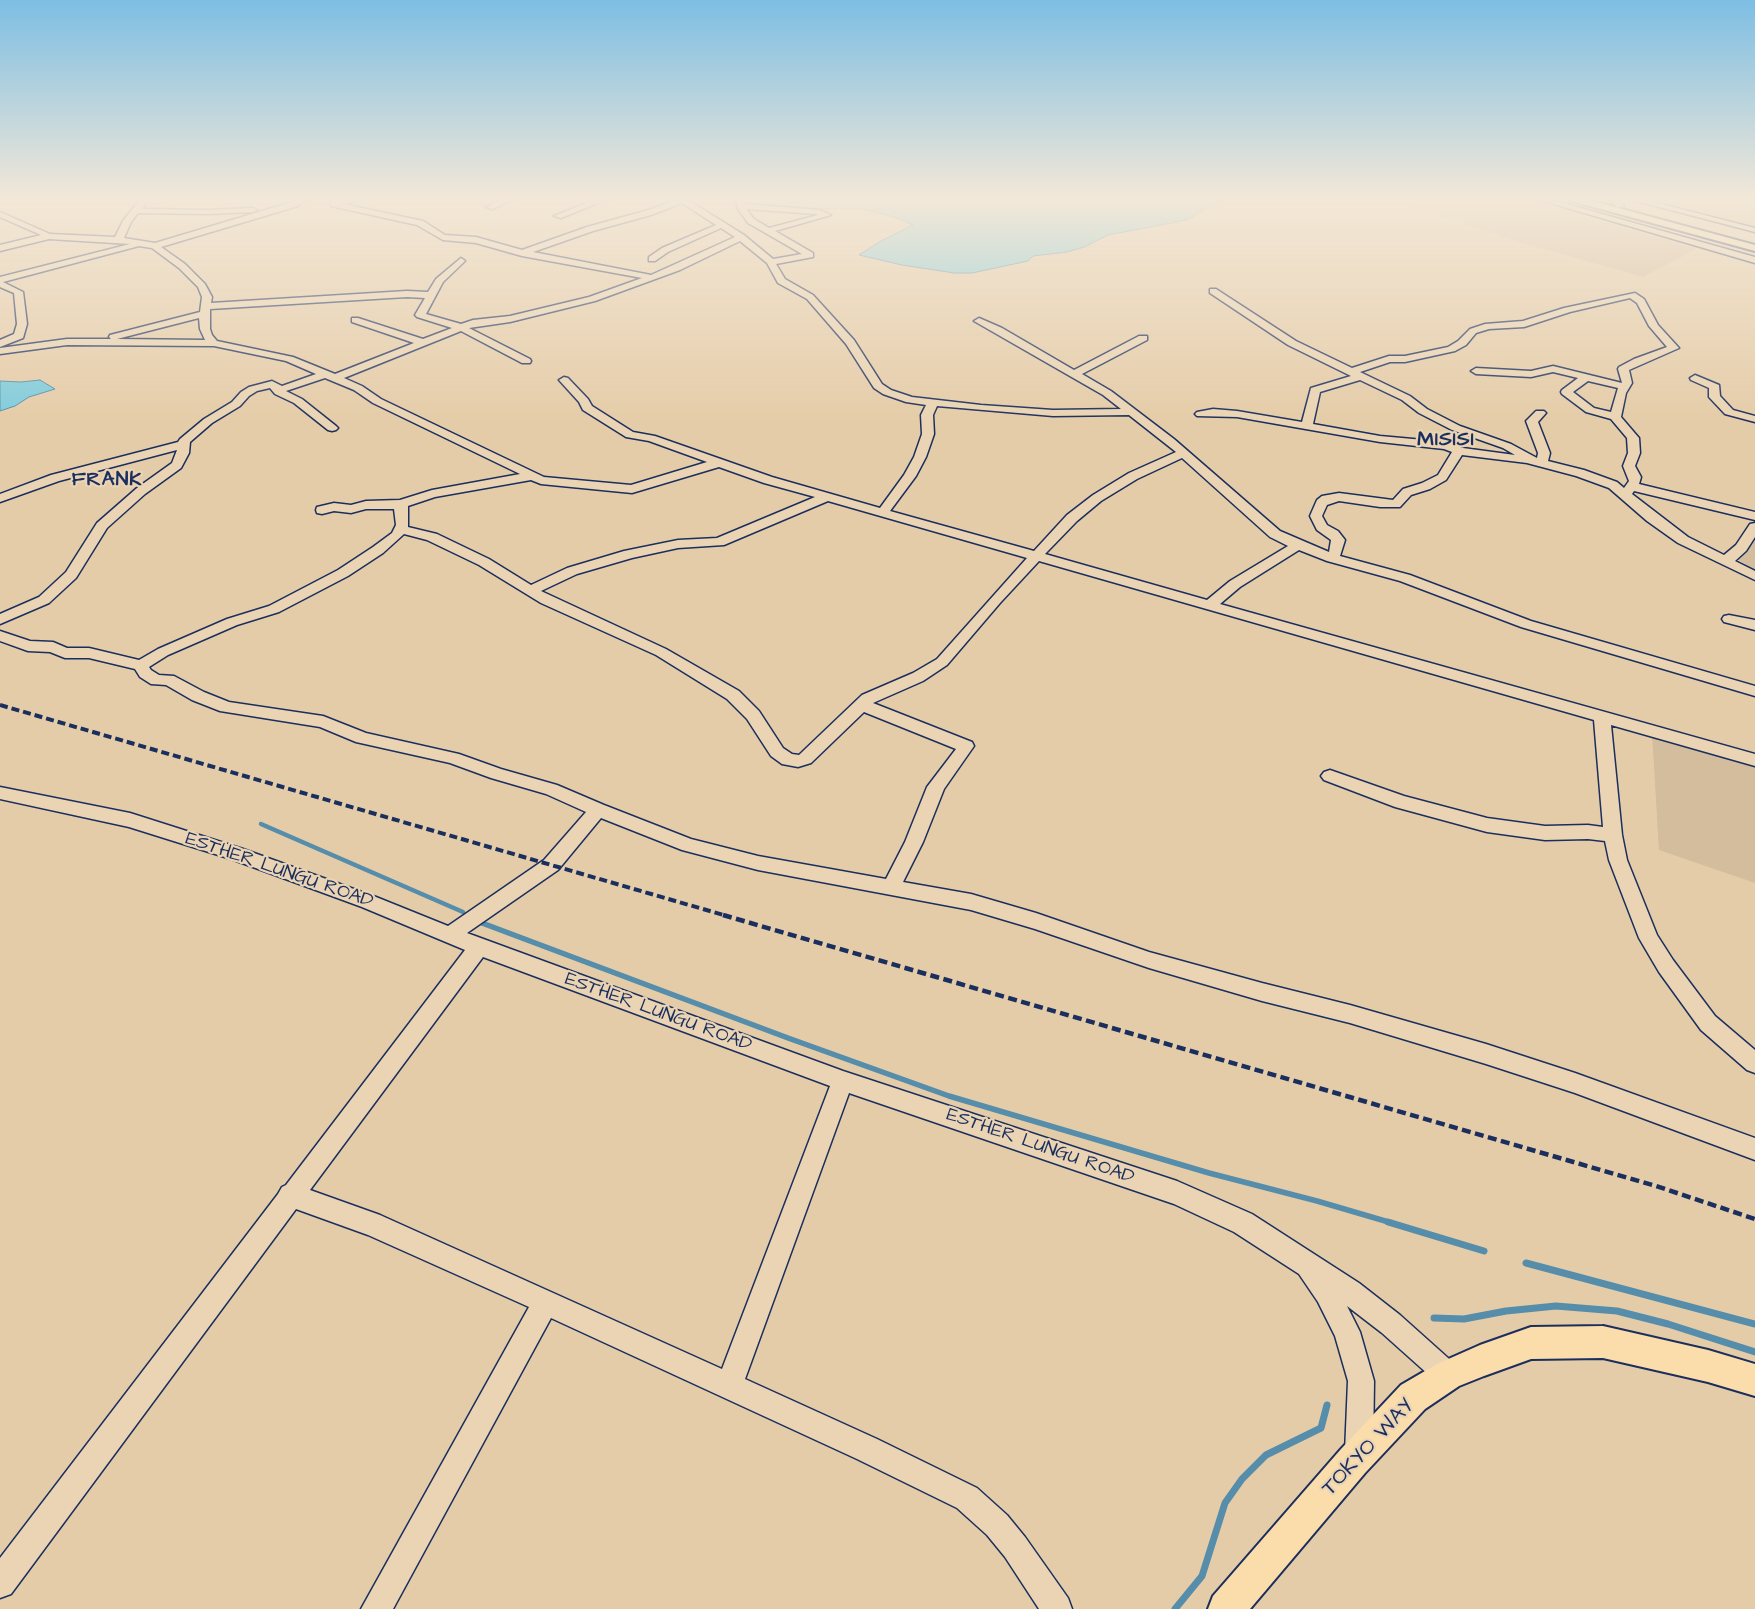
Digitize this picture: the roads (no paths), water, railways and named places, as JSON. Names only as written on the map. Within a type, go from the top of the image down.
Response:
[{"type":"main road","name":"TOKYO WAY","points":[[1226,1609],[1359,1455],[1413,1397],[1448,1375],[1531,1343],[1603,1342],[1708,1366],[1755,1380]]},
{"type":"street","points":[[0,282],[33,273]]},
{"type":"street","points":[[189,273],[202,286],[207,297],[204,310],[207,336],[214,343]]},
{"type":"street","points":[[448,273],[439,281],[420,315],[460,327],[526,361]]},
{"type":"street","points":[[630,273],[652,278]]},
{"type":"street","points":[[279,390],[330,376],[473,322],[510,318],[592,299],[663,273]]},
{"type":"street","points":[[777,273],[781,281],[810,297],[850,342],[878,386],[901,397],[933,403],[1054,413],[1131,412]]},
{"type":"street","points":[[0,282],[18,292],[22,324],[19,336],[0,344]]},
{"type":"street","points":[[1213,291],[1292,343],[1406,398],[1422,412],[1470,434],[1512,448],[1536,462]]},
{"type":"street","points":[[93,343],[204,310],[399,294],[431,295]]},
{"type":"street","points":[[1306,426],[1314,401],[1315,390],[1389,359],[1405,359],[1451,349],[1479,328],[1494,325],[1524,324],[1567,310],[1632,295],[1641,301],[1654,326],[1674,348],[1633,363],[1623,369],[1627,383],[1621,392],[1615,417]]},
{"type":"street","points":[[355,320],[421,342]]},
{"type":"street","points":[[979,321],[999,330],[1107,393],[1158,431],[1275,534],[1298,545],[1332,558],[1405,578],[1526,624],[1755,691]]},
{"type":"street","points":[[1074,374],[1143,338]]},
{"type":"street","points":[[0,351],[58,342],[214,343],[289,359],[358,388],[377,401],[509,463],[531,476],[547,481],[632,489],[718,463]]},
{"type":"street","points":[[1476,371],[1532,374],[1550,369],[1626,387]]},
{"type":"street","points":[[1586,378],[1566,392],[1590,410],[1615,417],[1633,438],[1635,445],[1629,466],[1635,477],[1628,490]]},
{"type":"street","points":[[1695,378],[1715,387],[1714,397],[1729,412],[1755,419]]},
{"type":"street","points":[[564,380],[594,413],[630,435],[651,438],[718,463],[826,498],[1036,555],[1602,718],[1755,760]]},
{"type":"street","points":[[0,620],[44,600],[71,575],[102,526],[140,491],[177,465],[183,453],[182,445],[184,441],[208,421],[236,404],[245,394],[261,386],[272,384],[279,392],[298,401],[332,428]]},
{"type":"street","points":[[882,513],[910,476],[920,456],[928,434],[927,415],[933,403]]},
{"type":"street","points":[[1201,414],[1224,412],[1393,440],[1446,446],[1461,451],[1536,462],[1602,480],[1628,490],[1755,516]]},
{"type":"street","points":[[1536,462],[1544,453],[1532,421],[1540,413]]},
{"type":"street","points":[[0,498],[55,478],[182,445]]},
{"type":"street","points":[[1332,558],[1336,552],[1338,540],[1334,534],[1322,527],[1316,516],[1321,504],[1326,499],[1339,497],[1380,504],[1396,504],[1407,492],[1426,486],[1442,477],[1458,452],[1461,451]]},
{"type":"street","points":[[402,529],[432,537],[484,562],[530,591],[580,616],[661,652],[733,695],[745,706],[767,734],[777,752],[788,760],[798,762],[805,759],[868,699],[918,677],[942,662],[1036,555],[1072,518],[1097,498],[1154,465],[1184,453]]},
{"type":"street","points":[[322,510],[334,507],[351,509],[366,505],[402,504],[432,494],[531,476]]},
{"type":"street","points":[[1628,490],[1635,506],[1683,540],[1755,576]]},
{"type":"street","points":[[530,591],[572,571],[629,554],[678,544],[719,542],[826,498]]},
{"type":"street","points":[[0,636],[28,646],[53,647],[65,653],[90,653],[121,662],[141,665],[162,652],[232,622],[274,608],[327,581],[378,550],[391,541],[402,529],[400,510],[402,504]]},
{"type":"street","points":[[1726,561],[1741,548],[1755,527]]},
{"type":"street","points":[[1210,605],[1235,584],[1298,545]]},
{"type":"street","points":[[1730,619],[1755,625]]},
{"type":"street","points":[[141,665],[145,673],[156,680],[169,680],[198,696],[226,707],[323,722],[362,738],[453,758],[551,789],[598,810],[688,845],[758,863],[892,886],[971,902],[1036,921],[1149,960],[1262,992],[1350,1014],[1486,1054],[1575,1083],[1755,1149]]},
{"type":"street","points":[[862,705],[966,746],[936,788],[914,842],[892,886]]},
{"type":"street","points":[[1602,718],[1613,835],[1618,860],[1649,938],[1666,966],[1708,1023],[1755,1063]]},
{"type":"street","points":[[1330,776],[1401,802],[1487,826],[1545,834],[1588,832],[1613,835]]},
{"type":"street","name":"ESTHER LUNGU ROAD","points":[[0,793],[130,820],[237,854],[369,902],[479,947],[843,1081],[1176,1193],[1243,1223],[1350,1292],[1391,1324],[1448,1375]]},
{"type":"street","points":[[451,934],[551,865],[598,810]]},
{"type":"street","points":[[0,1583],[290,1195],[479,947]]},
{"type":"street","points":[[729,1386],[843,1081]]},
{"type":"street","points":[[290,1195],[371,1224],[546,1302],[867,1449],[967,1498],[997,1525],[1015,1547],[1057,1609]]},
{"type":"street","name":"ESTHER LUNGU ROAD","points":[[1304,1262],[1327,1293],[1347,1332],[1361,1381],[1359,1455]]},
{"type":"street","points":[[376,1609],[546,1302]]},
{"type":"water","points":[[40,380],[55,389],[29,397],[15,406],[0,411],[0,381],[21,382]]},
{"type":"waterway","points":[[261,824],[463,912]]},
{"type":"waterway","points":[[482,923],[788,1038],[949,1096],[1209,1173],[1392,1223]]},
{"type":"waterway","points":[[1388,1222],[1484,1251]]},
{"type":"waterway","points":[[1526,1263],[1755,1324]]},
{"type":"waterway","points":[[1434,1318],[1464,1319],[1506,1311],[1556,1306],[1617,1311],[1668,1324],[1755,1352]]},
{"type":"waterway","points":[[1175,1609],[1202,1576],[1225,1503],[1242,1479],[1266,1455],[1321,1428],[1327,1405]]},
{"type":"railway","points":[[0,705],[727,916]]},
{"type":"railway","points":[[723,915],[1656,1186],[1755,1219]]},
{"type":"district","name":"MISISI","points":[[1446,441]]},
{"type":"district","name":"FRANK","points":[[107,481]]}]
